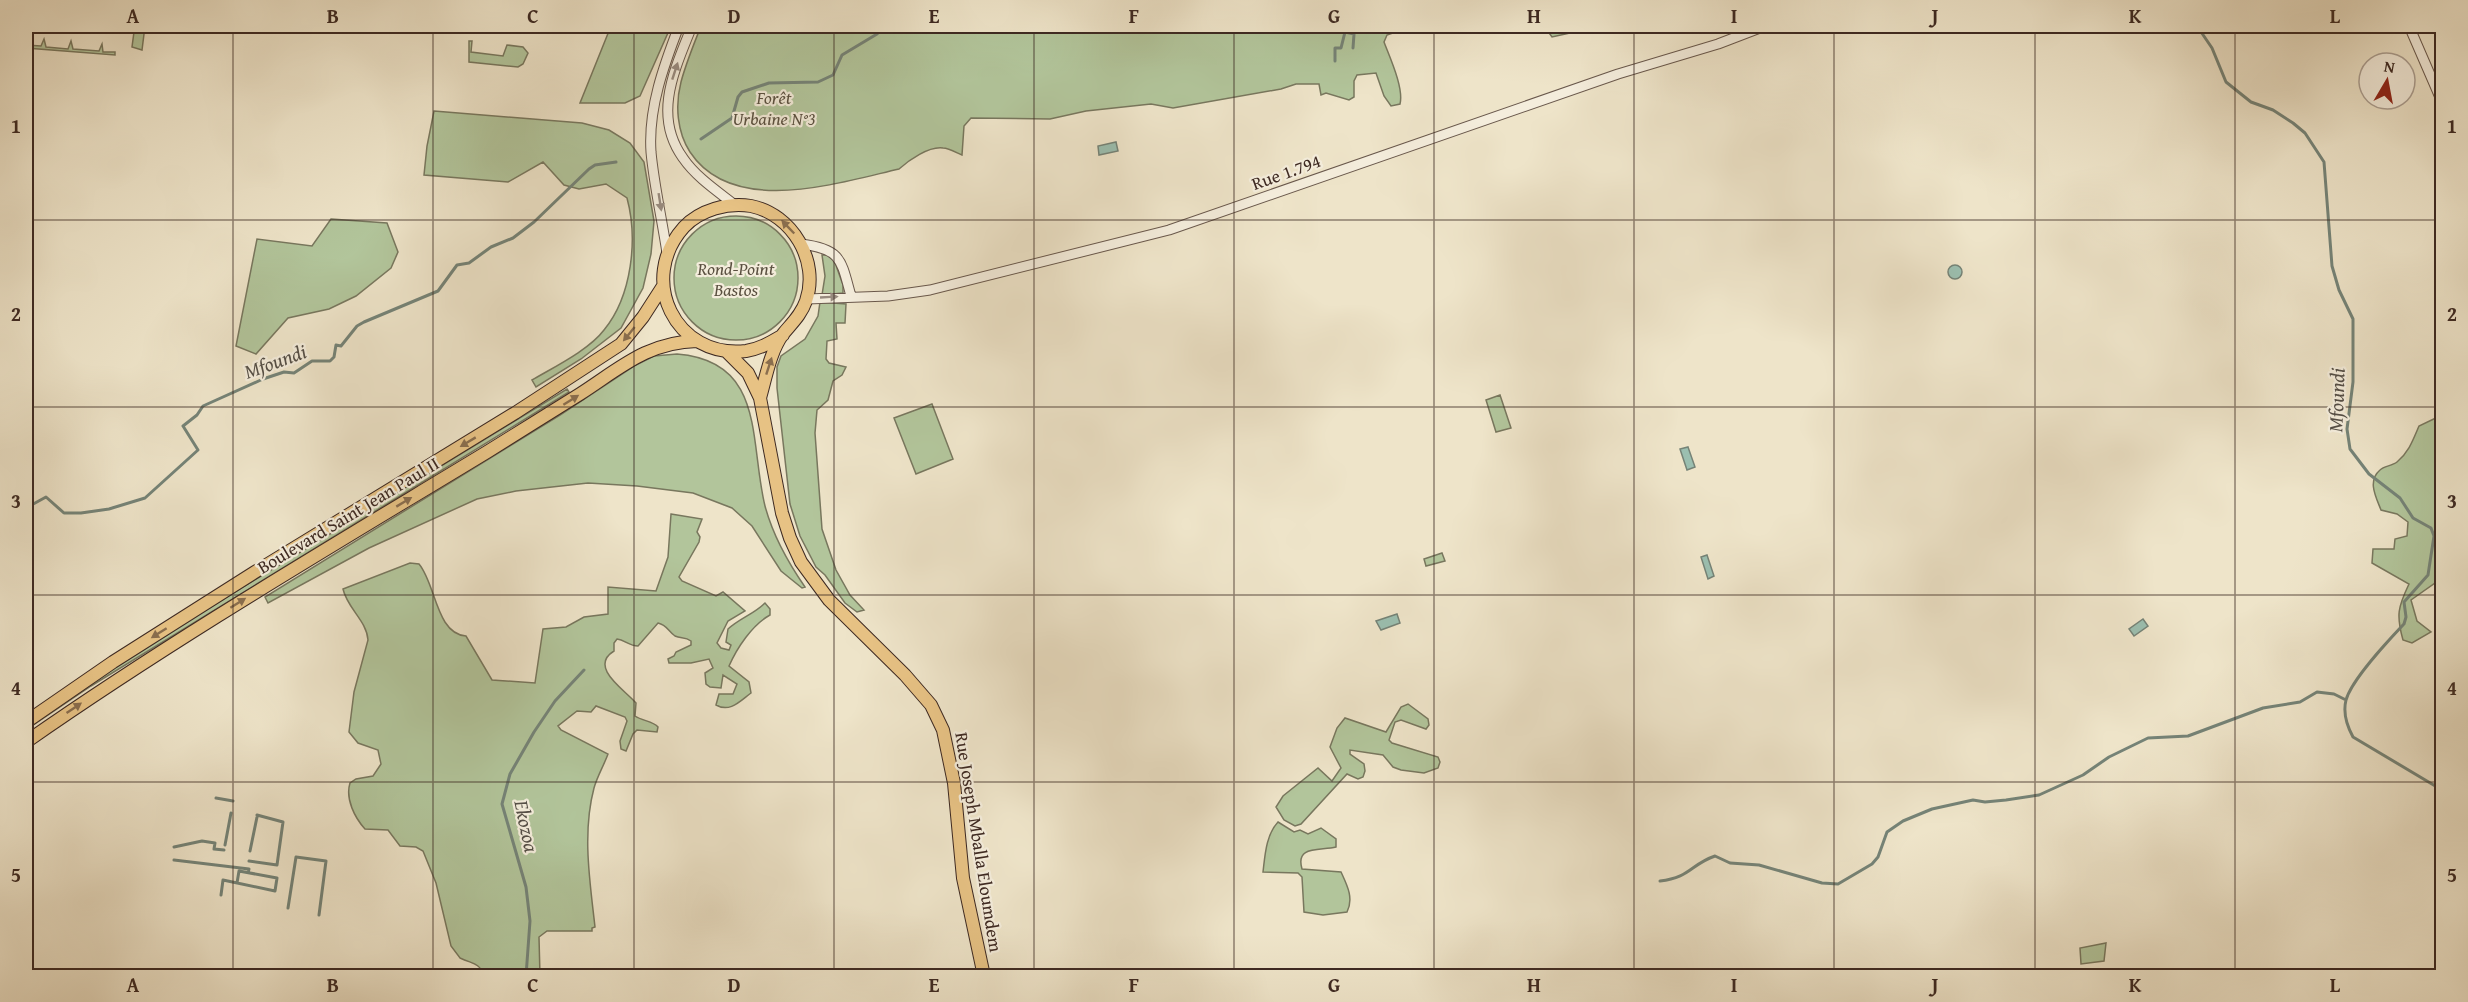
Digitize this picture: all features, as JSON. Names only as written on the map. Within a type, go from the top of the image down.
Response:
[{"type":"main road","points":[[760,398],[774,351],[797,318],[807,298],[810,280],[808,262],[801,244],[792,231],[766,211],[751,206],[735,206],[717,208],[701,214],[681,231],[667,253],[663,269],[663,286],[667,304],[675,320],[697,341],[726,351],[746,351],[783,335]]},
{"type":"main road","name":"Boulevard Saint Jean Paul II","points":[[26,722],[113,662],[244,578],[515,413],[621,344],[643,317],[663,286]]},
{"type":"main road","name":"Boulevard Saint Jean Paul II","points":[[26,742],[139,665],[530,425],[625,363],[653,348],[697,341]]},
{"type":"main road","name":"Rue Joseph Mballa Eloumdem","points":[[726,351],[748,373],[760,398],[782,513],[789,538],[801,562],[829,600],[905,675],[931,705],[943,730],[954,783],[963,878],[984,976]]},
{"type":"street","points":[[667,253],[651,151],[652,128],[658,84],[679,26]]},
{"type":"street","points":[[692,26],[672,81],[666,119],[682,158],[735,206]]},
{"type":"street","name":"Rue 1.794","points":[[807,298],[888,296],[930,290],[1169,230],[1607,78],[1718,44],[1765,26]]},
{"type":"street","points":[[2409,26],[2442,102]]},
{"type":"street","points":[[801,244],[822,247],[835,254],[845,274],[851,296]]},
{"type":"green space","points":[[142,26],[145,26],[142,50],[132,47],[134,32],[142,31]]},
{"type":"green space","points":[[611,26],[671,26],[640,96],[625,103],[580,103]]},
{"type":"green space","name":"Forêt Urbaine N°3","points":[[701,26],[1413,26],[1387,35],[1384,42],[1398,82],[1400,104],[1391,106],[1384,96],[1376,73],[1357,75],[1354,81],[1354,97],[1349,100],[1326,93],[1321,95],[1319,84],[1296,84],[1281,89],[1173,108],[1151,104],[1086,111],[1050,119],[971,118],[964,126],[962,155],[948,149],[937,148],[919,154],[899,169],[817,187],[759,190],[732,184],[709,172],[690,152],[682,136],[678,118],[679,91]]},
{"type":"green space","points":[[1544,26],[1582,26],[1583,28],[1552,37]]},
{"type":"green space","points":[[44,39],[46,47],[68,49],[71,41],[73,49],[99,51],[102,44],[103,52],[115,52],[115,55],[26,48],[26,45],[41,46]]},
{"type":"green space","points":[[469,41],[472,41],[471,52],[503,56],[507,45],[523,47],[528,53],[523,64],[518,67],[469,62]]},
{"type":"green space","points":[[434,111],[582,123],[609,130],[630,143],[644,162],[654,221],[651,254],[643,288],[621,328],[581,359],[536,387],[532,380],[571,358],[598,337],[621,301],[632,249],[627,198],[606,184],[579,189],[564,185],[543,162],[508,182],[424,175]]},
{"type":"green space","name":"Rond-Point Bastos","points":[[736,216],[760,221],[771,226],[780,234],[788,243],[793,254],[798,278],[793,302],[788,313],[780,322],[771,330],[760,335],[736,340],[712,335],[701,330],[692,322],[684,313],[679,302],[674,278],[679,254],[684,243],[692,234],[701,226],[712,221]]},
{"type":"green space","points":[[331,219],[387,223],[398,252],[391,268],[356,296],[329,309],[288,318],[256,354],[236,346],[257,239],[312,246]]},
{"type":"green space","points":[[822,255],[833,257],[843,285],[843,293],[822,295],[825,276]]},
{"type":"green space","points":[[820,302],[846,304],[845,323],[836,323],[837,339],[827,341],[826,359],[829,363],[846,367],[842,375],[833,381],[828,400],[817,410],[815,433],[822,529],[836,570],[850,595],[864,610],[857,612],[845,603],[825,575],[816,567],[800,536],[790,504],[777,388],[777,367],[781,356],[805,339],[818,316]]},
{"type":"green space","points":[[677,354],[706,360],[726,372],[740,388],[754,431],[760,481],[768,517],[781,548],[805,587],[802,588],[781,571],[752,526],[732,508],[693,493],[588,483],[516,491],[477,499],[369,548],[268,603],[265,597],[560,415],[634,366],[654,356]]},
{"type":"green space","points":[[567,389],[569,392],[91,686],[26,730],[117,664]]},
{"type":"green space","points":[[1500,395],[1511,428],[1496,432],[1486,400]]},
{"type":"green space","points":[[932,404],[953,459],[916,474],[894,418]]},
{"type":"green space","points":[[2442,415],[2442,578],[2411,600],[2417,621],[2431,632],[2412,643],[2403,640],[2399,624],[2400,605],[2409,584],[2372,563],[2373,549],[2394,549],[2395,539],[2407,536],[2408,522],[2397,514],[2381,510],[2373,484],[2380,470],[2395,463],[2405,454],[2419,426]]},
{"type":"green space","points":[[671,514],[702,519],[697,532],[700,537],[699,542],[679,577],[682,581],[716,596],[723,592],[745,611],[728,621],[717,643],[721,648],[729,650],[731,645],[726,642],[728,629],[733,625],[765,603],[770,609],[770,615],[763,619],[746,638],[729,666],[749,682],[751,693],[730,707],[716,705],[719,694],[733,694],[737,684],[723,675],[721,688],[710,687],[706,684],[705,673],[713,668],[709,659],[691,663],[669,663],[668,659],[676,652],[691,645],[691,641],[675,636],[661,624],[658,623],[638,646],[617,639],[614,643],[614,651],[607,657],[605,664],[607,671],[617,685],[636,703],[635,716],[656,725],[657,732],[637,730],[626,751],[621,749],[620,741],[627,721],[625,717],[596,706],[591,712],[577,711],[558,726],[561,730],[608,754],[594,788],[588,822],[588,858],[595,927],[592,931],[547,931],[539,937],[540,976],[486,976],[477,966],[460,958],[451,946],[436,883],[423,851],[416,847],[400,846],[388,830],[365,829],[352,808],[349,795],[350,783],[356,779],[373,776],[381,764],[378,750],[358,743],[349,732],[354,692],[368,640],[367,633],[348,602],[343,589],[410,563],[419,564],[425,573],[442,618],[456,633],[466,636],[492,680],[535,683],[543,629],[566,627],[584,617],[608,614],[608,587],[656,591],[668,557]]},
{"type":"green space","points":[[1442,553],[1445,561],[1426,566],[1424,559]]},
{"type":"green space","points":[[1408,704],[1428,719],[1429,725],[1426,729],[1401,720],[1395,722],[1389,740],[1392,743],[1438,757],[1440,762],[1438,768],[1424,773],[1401,770],[1393,767],[1383,755],[1350,750],[1350,754],[1364,764],[1363,777],[1358,779],[1347,774],[1301,824],[1295,826],[1284,820],[1276,807],[1283,796],[1318,768],[1332,781],[1341,768],[1330,747],[1337,728],[1345,718],[1386,732],[1401,707]]},
{"type":"green space","points":[[1278,822],[1294,832],[1300,830],[1308,834],[1321,828],[1336,839],[1336,847],[1310,850],[1305,853],[1301,861],[1302,869],[1341,872],[1350,897],[1347,912],[1323,915],[1304,912],[1302,877],[1298,873],[1263,872],[1265,852]]},
{"type":"green space","points":[[2106,943],[2104,961],[2081,964],[2080,948]]},
{"type":"shaded area","points":[[1116,142],[1118,151],[1099,155],[1098,146]]},
{"type":"shaded area","points":[[1955,265],[1960,267],[1962,272],[1960,277],[1955,279],[1950,277],[1948,272],[1950,267]]},
{"type":"shaded area","points":[[1688,447],[1695,467],[1687,470],[1680,449]]},
{"type":"shaded area","points":[[1707,555],[1714,576],[1708,579],[1701,557]]},
{"type":"shaded area","points":[[1397,614],[1400,623],[1381,630],[1376,621]]},
{"type":"shaded area","points":[[2143,619],[2148,626],[2134,636],[2129,629]]},
{"type":"waterway","points":[[701,139],[732,118],[738,97],[742,92],[769,83],[818,82],[833,75],[842,55],[877,34],[885,26]]},
{"type":"waterway","name":"Mfoundi","points":[[1334,26],[1383,29],[1405,26]]},
{"type":"waterway","name":"Mfoundi","points":[[2197,26],[2212,48],[2226,82],[2251,102],[2273,110],[2293,123],[2305,133],[2324,162],[2332,266],[2339,290],[2353,319],[2353,382],[2347,429],[2350,449],[2369,474],[2400,498],[2413,518],[2431,528],[2434,536],[2428,575],[2404,602],[2406,617],[2404,624],[2371,660],[2355,682],[2346,700],[2346,719],[2353,737],[2442,790]]},
{"type":"waterway","points":[[1335,61],[1335,48],[1341,48],[1345,32],[1354,34],[1353,48]]},
{"type":"waterway","name":"Mfoundi","points":[[26,508],[46,497],[64,513],[81,513],[109,509],[145,498],[198,450],[183,426],[197,415],[203,406],[263,379],[284,372],[294,373],[312,361],[330,361],[334,357],[336,345],[341,346],[357,326],[438,291],[457,265],[469,263],[491,247],[513,238],[534,222],[589,169],[595,165],[616,162]]},
{"type":"waterway","name":"Ekozoa","points":[[526,976],[530,921],[526,887],[502,804],[510,774],[534,732],[555,701],[584,670]]},
{"type":"waterway","points":[[1660,881],[1678,877],[1715,856],[1730,863],[1759,865],[1822,883],[1838,884],[1872,864],[1878,857],[1887,832],[1903,821],[1932,809],[1973,800],[1985,802],[2039,795],[2083,775],[2109,757],[2148,738],[2188,736],[2263,708],[2300,702],[2317,692],[2334,694],[2346,700]]},
{"type":"waterway","points":[[216,798],[233,801]]},
{"type":"waterway","points":[[225,845],[231,813]]},
{"type":"waterway","points":[[249,861],[277,865],[283,822],[257,815]]},
{"type":"waterway","points":[[250,851],[257,817]]},
{"type":"waterway","points":[[174,847],[202,841],[215,843],[214,849],[224,850]]},
{"type":"waterway","points":[[288,908],[296,857],[326,861],[319,915]]},
{"type":"waterway","points":[[174,860],[249,869],[248,873]]},
{"type":"waterway","points":[[221,895],[223,880],[275,891],[277,878],[239,871],[237,883]]}]
